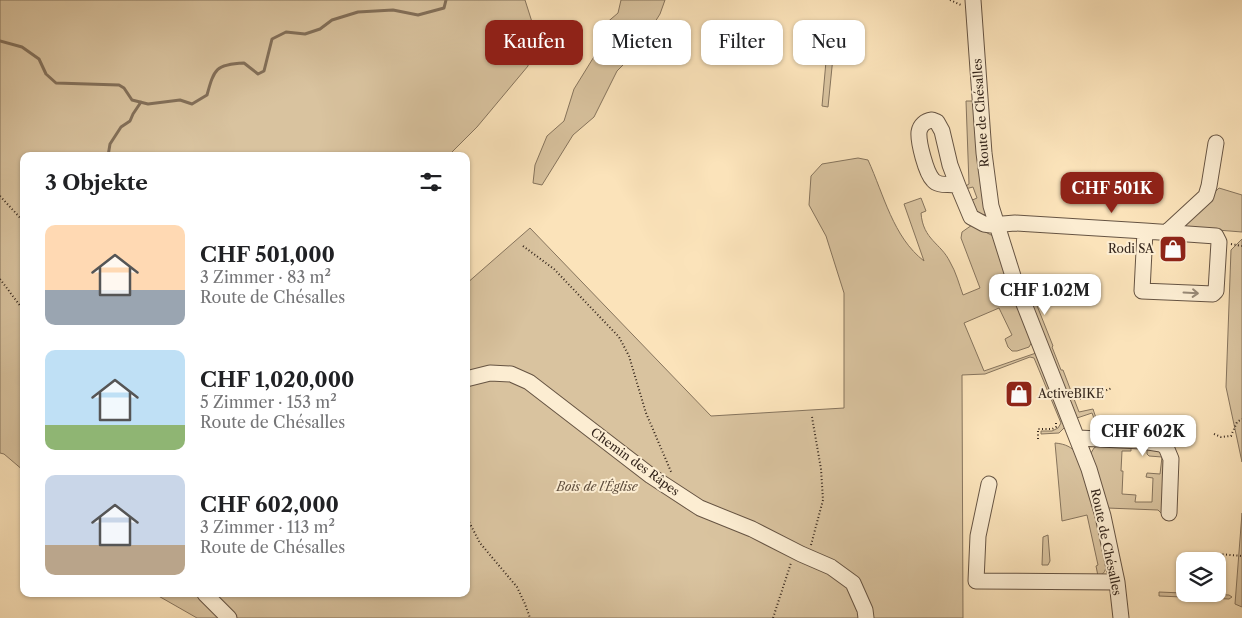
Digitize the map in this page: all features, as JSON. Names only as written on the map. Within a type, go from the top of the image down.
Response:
[{"type":"street","name":"Route de Chésalles","points":[[973,0],[986,179],[996,224],[1013,276],[1078,438],[1103,516],[1117,582],[1121,618]]},
{"type":"street","points":[[1167,232],[1206,196],[1216,143]]},
{"type":"street","points":[[958,186],[972,217],[984,224],[1015,224],[1167,232],[1216,236],[1219,242],[1216,291],[1213,294],[1142,291],[1145,231]]},
{"type":"street","name":"Chemin des Râpes","points":[[470,378],[490,373],[511,374],[530,382],[651,476],[700,508],[752,529],[831,567],[854,583],[865,610],[866,618]]},
{"type":"street","points":[[1078,438],[1142,441],[1161,444],[1166,447],[1171,459],[1169,513]]},
{"type":"street","points":[[989,484],[978,536],[976,582],[1117,582]]},
{"type":"street","points":[[208,597],[229,618]]},
{"type":"path","points":[[0,196],[20,218]]},
{"type":"path","points":[[523,246],[554,269],[619,337],[629,356],[646,413],[669,466],[677,487],[677,493]]},
{"type":"path","points":[[0,279],[20,306]]},
{"type":"path","points":[[1076,395],[1077,398],[1084,399],[1112,388]]},
{"type":"path","points":[[773,618],[791,563],[810,547],[823,500],[821,469],[812,417]]},
{"type":"path","points":[[1214,434],[1229,437],[1237,422],[1242,419]]},
{"type":"path","points":[[1038,439],[1038,429],[1052,429],[1056,427],[1056,423]]},
{"type":"path","points":[[470,524],[480,543],[516,588],[530,618]]},
{"type":"path","points":[[1226,555],[1242,556]]},
{"type":"green space","points":[[0,0],[525,0],[531,20],[485,20],[485,65],[528,66],[477,127],[452,152],[20,152],[20,468],[4,454],[0,453]]},
{"type":"green space","points":[[621,0],[665,0],[656,20],[610,20],[618,13]]},
{"type":"green space","points":[[593,58],[593,65],[623,65],[617,71],[594,117],[573,135],[542,185],[533,183],[535,165],[547,136],[564,121],[574,89]]},
{"type":"green space","points":[[826,65],[832,65],[828,107],[822,106]]},
{"type":"green space","points":[[966,101],[975,101],[986,214],[980,217],[970,201],[977,198],[973,187],[965,189],[964,187],[969,184]]},
{"type":"green space","name":"Bois de l'Église","points":[[858,158],[868,160],[897,228],[913,251],[924,261],[904,204],[921,198],[926,211],[921,213],[925,229],[950,262],[963,295],[980,288],[961,238],[962,232],[972,225],[993,236],[1033,340],[1029,347],[1012,351],[1005,339],[1012,335],[999,308],[964,323],[984,371],[1036,353],[1065,427],[1059,433],[1041,434],[1041,431],[1052,431],[1058,428],[1061,423],[1034,358],[1030,357],[985,374],[962,375],[963,618],[197,618],[160,597],[470,597],[470,280],[530,228],[711,416],[844,408],[844,293],[826,236],[809,205],[811,176],[822,164]]},
{"type":"green space","points":[[1219,188],[1242,195],[1242,232],[1180,227]]},
{"type":"green space","points":[[1242,239],[1242,462],[1226,387],[1231,250]]},
{"type":"green space","points":[[1029,298],[1034,298],[1079,412],[1093,409],[1097,421],[1095,421],[1092,413],[1077,418]]},
{"type":"green space","points":[[1055,443],[1068,446],[1078,454],[1098,521],[1106,563],[1105,571],[1098,576],[1096,566],[1098,565],[1087,515],[1062,521]]},
{"type":"green space","points":[[1100,444],[1131,448],[1131,451],[1122,451],[1122,494],[1136,495],[1135,502],[1152,502],[1153,478],[1146,477],[1147,473],[1160,474],[1162,457],[1149,456],[1147,448],[1156,447],[1165,457],[1163,511],[1161,513],[1158,510],[1107,508],[1091,453]]},
{"type":"green space","points":[[1242,513],[1242,607],[1235,604]]},
{"type":"green space","points":[[1048,535],[1050,561],[1048,565],[1042,565],[1043,537]]},
{"type":"green space","points":[[1159,592],[1176,593],[1176,597],[1159,596]]},
{"type":"green space","points":[[1226,595],[1232,597],[1226,599]]},
{"type":"waterway","points":[[0,41],[22,47],[39,59],[46,74],[56,83],[119,85],[124,88],[132,100],[148,104],[180,100],[192,104],[207,95],[214,74],[222,67],[244,63],[258,74],[264,71],[272,39],[286,32],[305,34],[320,29],[332,20],[358,12],[393,10],[418,15],[444,8],[446,0]]},
{"type":"waterway","points":[[109,152],[110,144],[121,127],[130,121],[141,102]]},
{"type":"place","name":"Rodi SA","points":[[1173,249]]},
{"type":"place","name":"ActiveBIKE","points":[[1019,394]]}]
